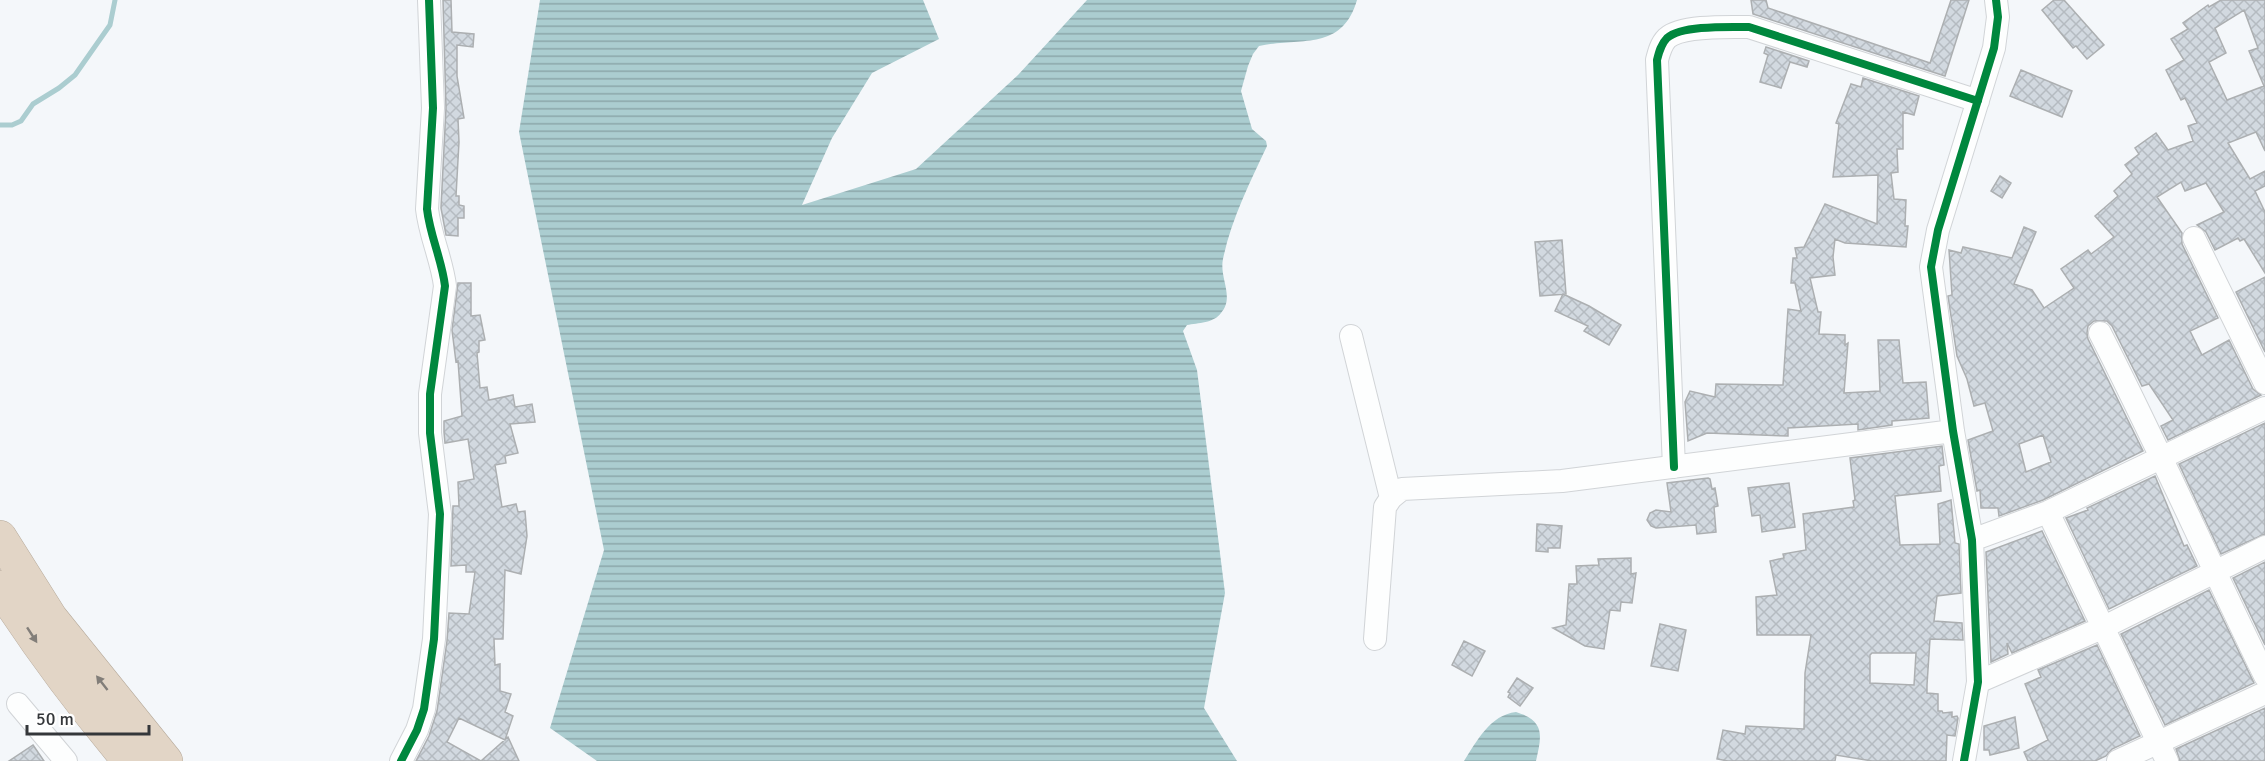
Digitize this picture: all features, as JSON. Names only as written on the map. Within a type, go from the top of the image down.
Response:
[{"type":"highway","points":[[0,537],[51,618],[166,761]]},
{"type":"highway","points":[[0,586],[56,669],[129,761]]},
{"type":"street","points":[[401,761],[417,730],[424,709],[434,639],[439,566],[440,514],[430,433],[430,394],[445,286],[443,269],[428,219],[433,108],[429,0]]},
{"type":"street","points":[[1964,761],[1978,682],[1972,540],[1953,431],[1930,267],[1938,230],[1994,48],[1998,16],[1996,0]]},
{"type":"street","points":[[1674,467],[1657,60],[1659,49],[1667,38],[1678,32],[1714,27],[1749,27],[1978,101]]},
{"type":"street","points":[[2194,238],[2265,383]]},
{"type":"street","points":[[2100,333],[2265,676]]},
{"type":"street","points":[[1351,336],[1391,498]]},
{"type":"street","points":[[1972,540],[2048,512],[2265,408]]},
{"type":"street","points":[[1375,639],[1385,507],[1391,498],[1402,489],[1562,481],[1953,431]]},
{"type":"street","points":[[2048,512],[2163,751]]},
{"type":"street","points":[[1978,682],[2102,628],[2265,547]]},
{"type":"street","points":[[2118,761],[2163,751],[2265,693]]},
{"type":"street","points":[[18,704],[66,761]]},
{"type":"water","points":[[540,0],[923,0],[939,39],[872,73],[832,138],[802,205],[916,169],[1018,75],[1087,0],[1357,0],[1350,17],[1341,28],[1330,35],[1318,39],[1259,46],[1253,54],[1241,91],[1252,129],[1266,141],[1267,146],[1242,201],[1226,244],[1222,266],[1227,294],[1225,307],[1214,319],[1187,325],[1183,331],[1197,370],[1225,593],[1204,708],[1237,761],[597,761],[550,728],[604,550],[519,132]]},
{"type":"water","points":[[1516,712],[1537,725],[1540,736],[1536,761],[1464,761],[1485,730],[1499,718]]},
{"type":"building","points":[[443,0],[451,0],[452,32],[474,34],[473,47],[457,45],[457,76],[464,118],[458,119],[456,196],[459,196],[459,205],[464,206],[464,218],[458,218],[458,236],[446,235],[441,208],[446,108]]},
{"type":"building","points":[[1751,0],[1766,0],[1768,8],[1930,63],[1951,0],[1969,0],[1945,76],[1753,14]]},
{"type":"building","points":[[2054,0],[2064,0],[2104,45],[2087,59],[2076,46],[2073,48],[2042,10]]},
{"type":"building","points":[[2221,0],[2265,0],[2265,151],[2256,132],[2228,143],[2250,179],[2265,171],[2265,186],[2255,191],[2265,212],[2265,273],[2244,239],[2240,241],[2238,238],[2215,250],[2206,232],[2197,225],[2224,212],[2206,183],[2185,191],[2181,182],[2157,197],[2182,233],[2182,244],[2218,318],[2190,331],[2202,355],[2229,340],[2253,389],[2261,395],[2168,440],[2161,426],[2173,420],[2149,384],[2142,386],[2112,326],[2107,321],[2094,321],[2088,326],[2088,339],[2143,451],[2043,500],[1999,516],[1998,508],[1981,508],[1980,490],[1977,491],[1968,440],[1993,431],[1985,403],[1974,406],[1967,379],[1957,356],[1948,296],[1952,295],[1949,250],[1961,253],[1963,247],[2012,258],[2024,227],[2036,232],[2014,284],[2032,290],[2044,308],[2074,288],[2061,269],[2088,250],[2091,254],[2114,237],[2095,216],[2118,196],[2114,191],[2132,174],[2125,165],[2139,154],[2135,148],[2156,133],[2168,150],[2193,141],[2188,126],[2197,123],[2185,98],[2181,100],[2166,70],[2184,60],[2171,39],[2188,29],[2183,23],[2208,5],[2209,7]],"holes":[[[2244,10],[2258,48],[2249,51],[2264,86],[2227,100],[2209,62],[2226,53],[2215,28]],[[2043,435],[2051,462],[2026,472],[2019,444]]]},
{"type":"building","points":[[1766,47],[1809,61],[1807,67],[1790,62],[1781,88],[1760,82],[1768,55],[1764,53]]},
{"type":"building","points":[[2021,70],[2072,91],[2062,117],[2010,96]]},
{"type":"building","points":[[1863,78],[1919,96],[1914,115],[1903,112],[1903,149],[1897,149],[1898,172],[1891,173],[1894,199],[1906,200],[1905,226],[1908,226],[1906,247],[1845,243],[1835,239],[1833,257],[1835,275],[1810,278],[1818,312],[1821,312],[1819,334],[1845,335],[1845,345],[1848,343],[1844,393],[1880,391],[1878,340],[1899,340],[1903,383],[1926,382],[1929,418],[1892,421],[1892,425],[1858,430],[1858,424],[1788,428],[1788,436],[1707,433],[1688,441],[1685,402],[1690,391],[1715,397],[1716,384],[1783,385],[1788,309],[1801,311],[1795,283],[1791,283],[1793,258],[1797,258],[1795,248],[1804,247],[1825,204],[1877,224],[1878,175],[1833,177],[1839,124],[1836,123],[1851,84],[1861,87]]},
{"type":"building","points":[[2000,176],[2011,183],[2002,198],[1991,191]]},
{"type":"building","points":[[1562,240],[1566,294],[1540,296],[1535,242]]},
{"type":"building","points":[[2265,277],[2265,352],[2236,292]]},
{"type":"building","points":[[458,283],[471,283],[471,316],[480,315],[485,340],[479,341],[479,352],[477,353],[480,388],[487,387],[489,400],[513,395],[515,407],[532,404],[535,422],[510,424],[518,453],[505,456],[506,463],[495,465],[502,507],[516,504],[518,512],[525,511],[527,536],[521,574],[505,570],[503,639],[494,639],[495,665],[500,664],[500,691],[511,694],[505,712],[513,716],[505,740],[459,718],[447,742],[481,761],[416,761],[429,736],[437,711],[449,613],[469,614],[475,572],[466,572],[466,565],[451,566],[453,506],[459,506],[458,482],[474,479],[468,439],[445,443],[444,432],[444,421],[462,416],[458,361],[456,362],[452,330]]},
{"type":"building","points":[[1563,294],[1621,325],[1609,345],[1584,331],[1588,326],[1555,311]]},
{"type":"building","points":[[2265,423],[2265,534],[2221,554],[2179,464]]},
{"type":"building","points":[[1942,446],[1944,465],[1939,466],[1941,491],[1895,496],[1900,545],[1940,544],[1938,504],[1951,500],[1955,543],[1959,544],[1961,593],[1937,596],[1934,621],[1962,623],[1963,640],[1930,639],[1927,685],[1927,693],[1938,694],[1938,711],[1952,712],[1952,717],[1957,716],[1958,718],[1955,736],[1947,735],[1946,761],[1872,761],[1836,755],[1835,761],[1728,761],[1717,759],[1723,730],[1745,734],[1746,726],[1804,729],[1805,673],[1811,635],[1757,635],[1756,597],[1777,595],[1770,561],[1784,558],[1783,554],[1806,550],[1803,514],[1854,507],[1850,458]],"holes":[[[1872,653],[1916,653],[1914,685],[1870,683],[1870,655]]]},
{"type":"building","points":[[2155,476],[2184,546],[2187,545],[2197,566],[2109,609],[2066,518],[2088,510],[2087,508]]},
{"type":"building","points":[[1708,478],[1712,489],[1715,488],[1718,506],[1714,507],[1716,532],[1697,534],[1696,525],[1656,528],[1651,526],[1647,520],[1650,513],[1656,510],[1671,512],[1667,483]]},
{"type":"building","points":[[1789,483],[1795,527],[1762,532],[1760,515],[1752,516],[1748,488]]},
{"type":"building","points":[[1537,524],[1562,526],[1560,548],[1548,548],[1548,552],[1536,551]]},
{"type":"building","points":[[2042,531],[2085,621],[2012,653],[2007,643],[2008,654],[1991,662],[1986,552]]},
{"type":"building","points":[[1631,558],[1631,574],[1636,573],[1632,603],[1621,602],[1620,611],[1610,610],[1604,649],[1585,646],[1553,628],[1566,625],[1569,584],[1577,584],[1576,566],[1599,565],[1598,559]]},
{"type":"building","points":[[2265,562],[2265,645],[2233,578]]},
{"type":"building","points":[[2209,590],[2254,683],[2165,725],[2121,634]]},
{"type":"building","points":[[1660,624],[1686,630],[1678,671],[1651,666]]},
{"type":"building","points":[[1464,641],[1485,651],[1472,676],[1452,665]]},
{"type":"building","points":[[2097,645],[2140,736],[2112,749],[2106,756],[2095,761],[2028,761],[2024,752],[2048,740],[2025,684],[2041,677],[2038,670]]},
{"type":"building","points":[[1517,678],[1533,688],[1520,706],[1508,697],[1510,693],[1508,692]]},
{"type":"building","points":[[2265,708],[2265,761],[2180,761],[2176,749]]},
{"type":"building","points":[[2015,717],[2019,748],[1990,755],[1989,750],[1984,750],[1984,726]]},
{"type":"building","points":[[508,737],[519,761],[481,761]]},
{"type":"building","points":[[33,745],[44,761],[9,761]]},
{"type":"waterway","points":[[0,125],[12,125],[21,121],[33,104],[75,75],[110,25],[115,0]]},
{"type":"cycle path","points":[[401,761],[417,730],[424,709],[434,639],[440,514],[430,433],[430,394],[445,286],[427,209],[433,108],[429,0]]},
{"type":"cycle path","points":[[1964,761],[1978,682],[1972,540],[1953,431],[1931,267],[1938,230],[1994,48],[1998,17],[1996,0]]},
{"type":"cycle path","points":[[1674,467],[1657,60],[1665,40],[1674,34],[1694,29],[1749,27],[1978,101]]}]
